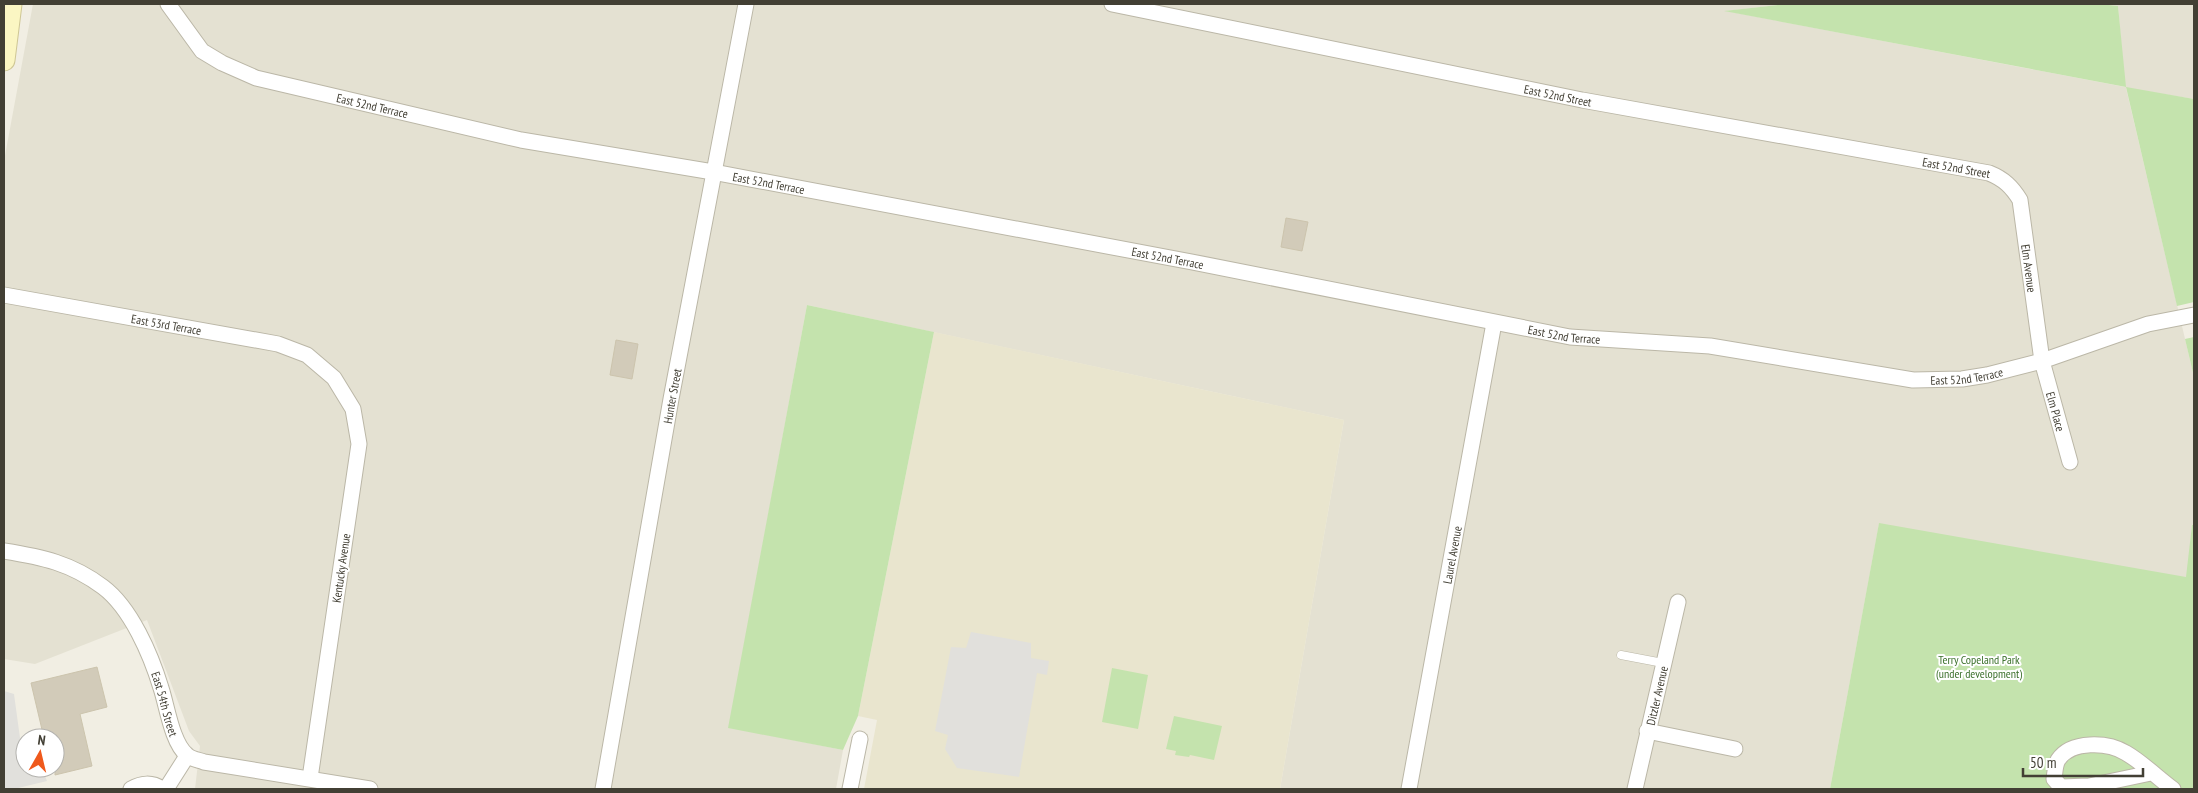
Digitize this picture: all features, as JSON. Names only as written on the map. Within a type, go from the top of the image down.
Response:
[{"type":"main road","points":[[4,60],[11,4]]},
{"type":"street","name":"East 52nd Terrace","points":[[168,4],[202,51],[222,63],[256,78],[521,140],[713,172],[1192,262],[1494,323],[1570,336],[1710,346],[1914,380],[1962,379],[2042,361],[2148,324],[2194,315]]},
{"type":"street","name":"Hunter Street","points":[[603,789],[713,172],[746,4]]},
{"type":"street","name":"East 52nd Street","points":[[1112,4],[1582,100],[1990,173],[2005,181]]},
{"type":"street","name":"Elm Avenue","points":[[2005,181],[2020,200],[2042,361]]},
{"type":"street","name":"East 53rd Terrace","points":[[4,295],[278,344],[306,355],[322,368]]},
{"type":"street","name":"Laurel Avenue","points":[[1409,789],[1494,323]]},
{"type":"street","name":"Elm Place","points":[[2042,361],[2070,462]]},
{"type":"street","name":"Kentucky Avenue","points":[[310,778],[359,444],[353,409],[334,378],[322,368]]},
{"type":"street","name":"East 54th Street","points":[[4,551],[50,559],[79,570],[104,588],[121,604],[144,646],[161,687],[177,742],[187,756]]},
{"type":"street","name":"Ditzler Avenue","points":[[1635,789],[1678,602]]},
{"type":"street","points":[[1647,731],[1735,749]]},
{"type":"street","points":[[850,789],[860,738]]},
{"type":"street","points":[[2151,773],[2080,786],[2061,787],[2054,779],[2058,761],[2068,749],[2086,745],[2111,747],[2126,753],[2173,789]]},
{"type":"street","points":[[166,789],[187,756],[204,762],[370,789]]},
{"type":"street","points":[[131,789],[150,784],[162,789]]},
{"type":"lane","points":[[1621,655],[1663,663]]},
{"type":"shaded area","points":[[33,4],[1787,4],[1726,11],[2125,87],[2118,6],[2100,4],[2194,4],[2194,99],[2126,88],[2194,377],[2194,525],[2192,525],[2187,579],[1879,524],[1830,789],[1280,789],[1344,420],[807,305],[729,727],[843,750],[836,789],[195,789],[200,746],[189,731],[147,620],[35,664],[4,659],[4,161]]},
{"type":"shaded area","points":[[934,332],[1344,420],[1280,789],[864,789],[877,720],[858,716]]},
{"type":"shaded area","points":[[971,632],[1031,643],[1031,658],[1049,661],[1047,675],[1037,673],[1019,777],[957,768],[945,749],[948,735],[935,731],[951,647],[966,648]]},
{"type":"shaded area","points":[[4,691],[14,694],[19,728],[15,728],[15,778],[46,778],[47,781],[14,789],[4,789]]},
{"type":"green space","points":[[1787,4],[2100,4],[2118,6],[2126,87],[1724,11]]},
{"type":"green space","points":[[2126,87],[2194,99],[2194,302],[2177,306]]},
{"type":"green space","points":[[807,305],[934,332],[858,716],[843,750],[728,728]]},
{"type":"green space","points":[[2194,337],[2194,377],[2185,339]]},
{"type":"green space","name":"Terry Copeland Park (under development)","points":[[1879,523],[2186,577],[2192,525],[2194,525],[2194,789],[1830,789]]},
{"type":"green space","points":[[1112,668],[1148,675],[1138,729],[1102,722]]},
{"type":"green space","points":[[1174,716],[1222,726],[1214,760],[1190,755],[1189,757],[1175,755],[1176,751],[1166,749]]},
{"type":"building","points":[[1286,218],[1308,222],[1302,251],[1281,247]]},
{"type":"building","points":[[616,340],[638,344],[632,379],[610,375]]},
{"type":"building","points":[[97,667],[107,707],[80,714],[92,766],[65,773],[65,728],[42,728],[31,683]]}]
